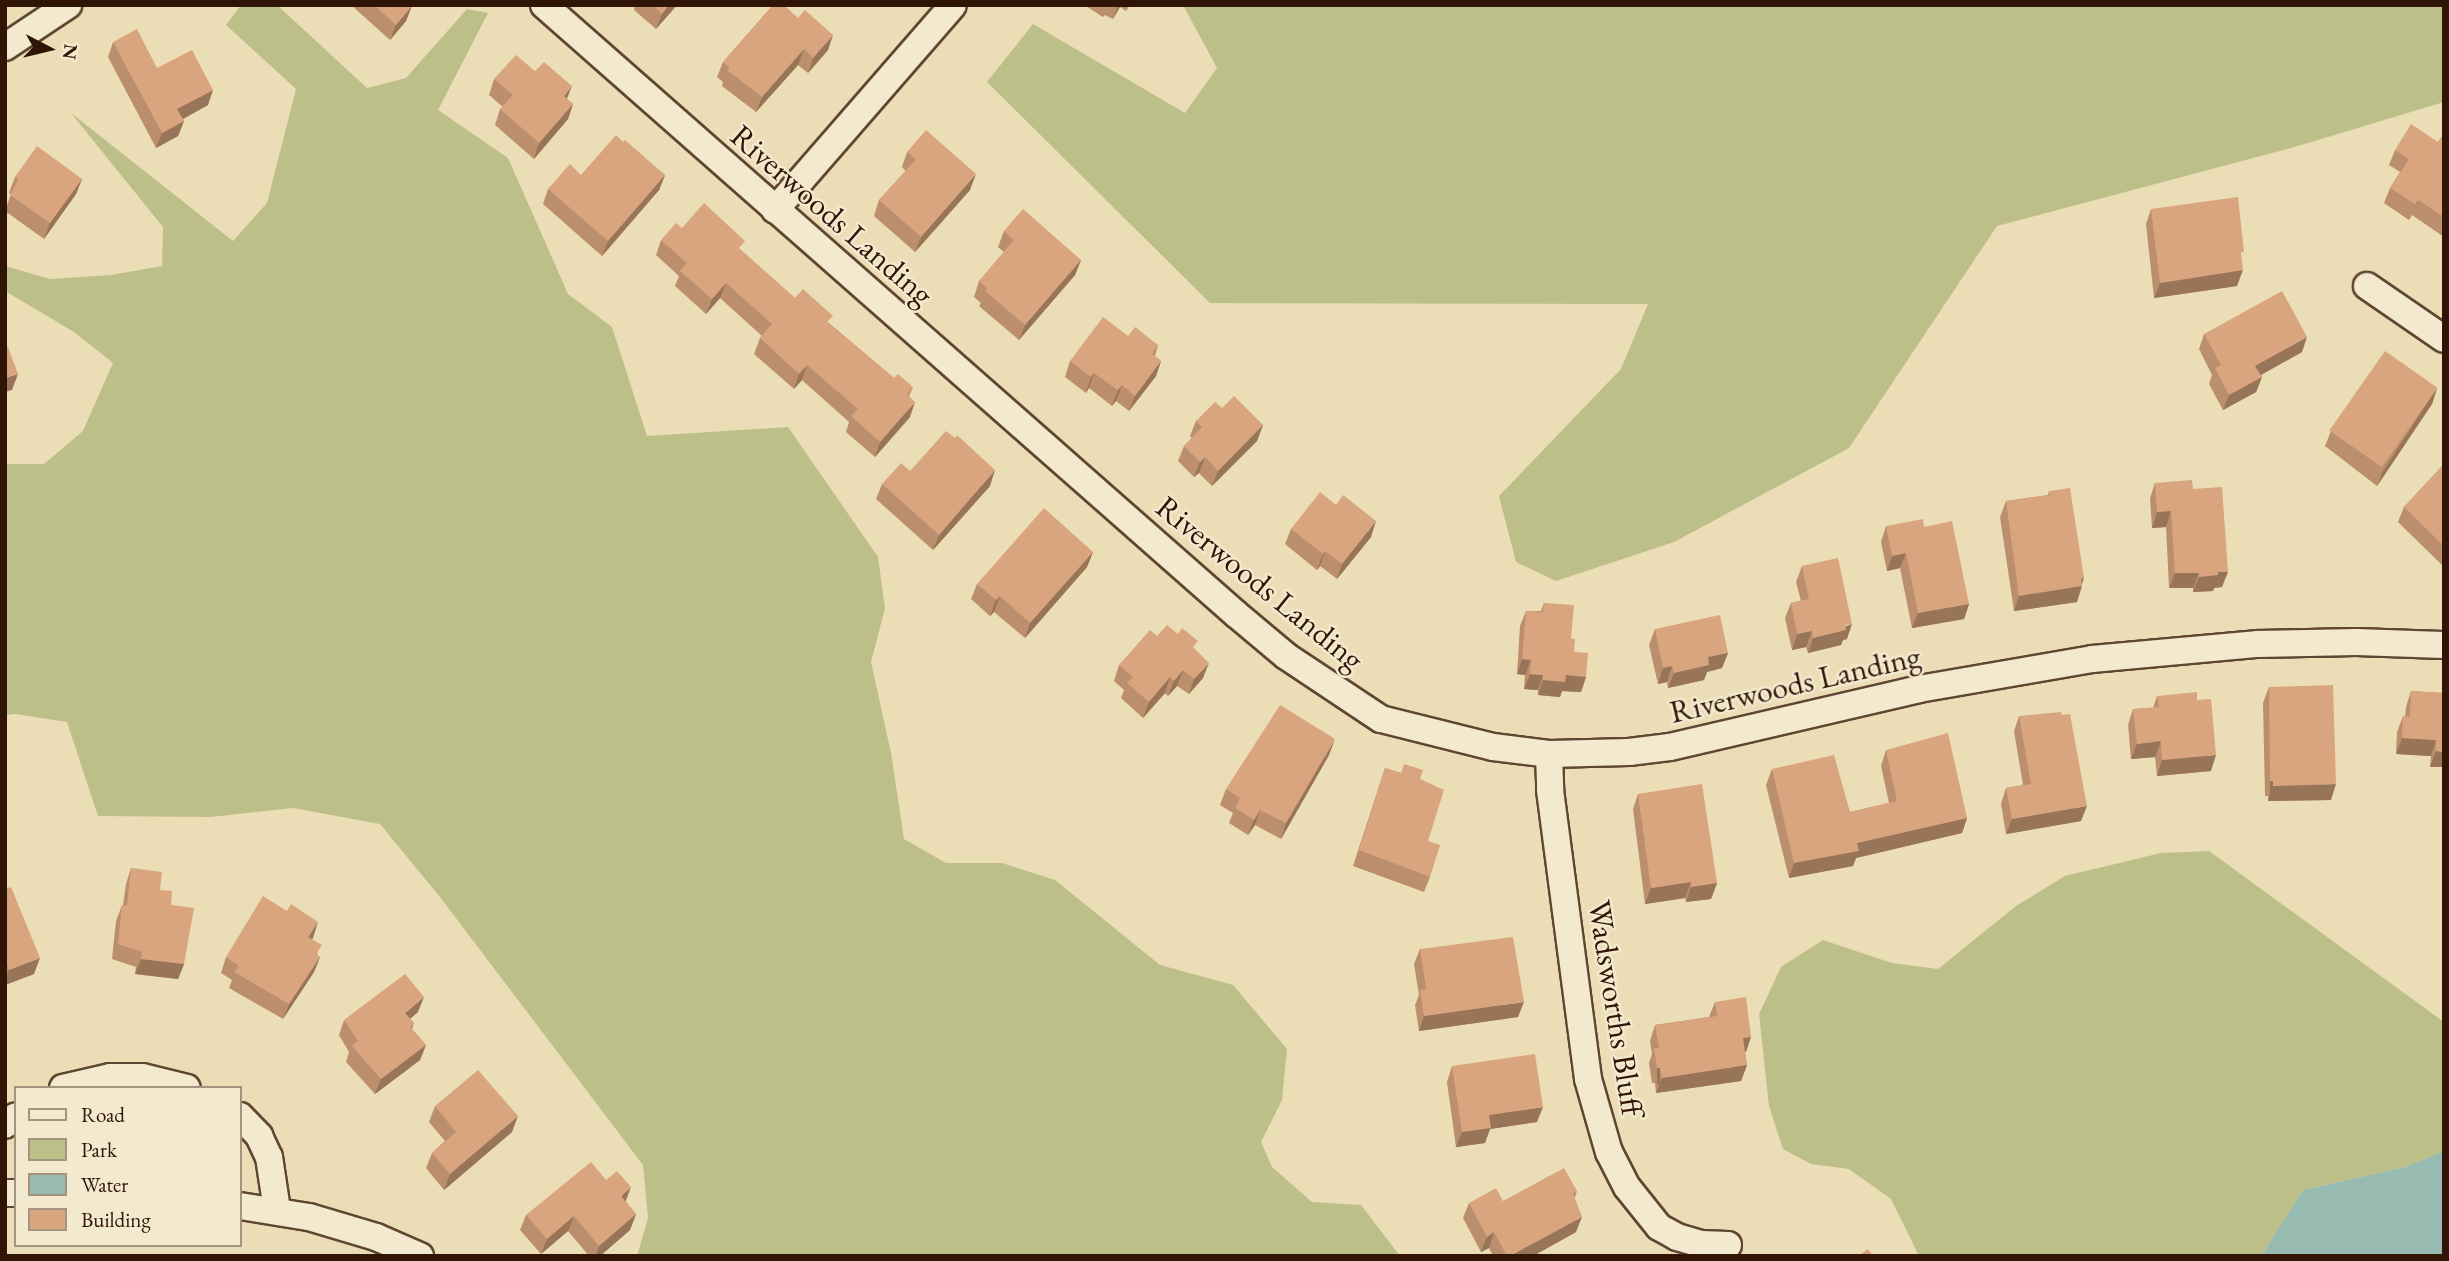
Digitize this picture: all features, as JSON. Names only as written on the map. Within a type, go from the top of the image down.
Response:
[{"type":"street","points":[[5,47],[68,5]]},
{"type":"street","name":"Riverwoods Landing","points":[[544,5],[1286,656],[1381,719],[1493,747],[1549,754],[1629,752],[1670,747],[1919,689],[2092,659],[2258,644],[2356,642],[2444,645]]},
{"type":"street","points":[[775,210],[953,5]]},
{"type":"street","points":[[2367,286],[2444,340]]},
{"type":"street","name":"Wadsworths Bluff","points":[[1549,754],[1555,830],[1588,1079],[1605,1140],[1627,1187],[1659,1227],[1677,1237],[1701,1244],[1728,1245]]},
{"type":"street","points":[[72,1086],[110,1077],[142,1077],[179,1086]]},
{"type":"street","points":[[242,1118],[259,1136],[269,1157],[278,1210]]},
{"type":"street","points":[[242,1206],[278,1210],[376,1237],[420,1256]]},
{"type":"green space","points":[[241,5],[277,5],[367,88],[406,78],[467,9],[488,13],[438,110],[508,158],[568,294],[612,327],[647,436],[788,427],[878,557],[885,608],[871,662],[891,753],[904,839],[946,863],[1002,863],[1055,880],[1160,965],[1233,985],[1287,1049],[1282,1100],[1261,1142],[1272,1167],[1312,1202],[1361,1205],[1400,1256],[637,1256],[648,1218],[643,1165],[440,897],[380,824],[293,808],[211,817],[98,816],[67,722],[16,714],[5,715],[5,464],[44,464],[83,431],[113,363],[74,332],[5,291],[5,266],[50,279],[111,275],[162,266],[163,227],[71,113],[233,241],[267,203],[296,89],[226,25]]},
{"type":"green space","points":[[1183,5],[2444,5],[2444,102],[2298,146],[1997,226],[1849,448],[1674,542],[1556,581],[1516,562],[1499,496],[1621,369],[1648,304],[1210,303],[987,82],[1033,24],[1185,113],[1217,68]]},
{"type":"green space","points":[[2209,851],[2444,1022],[2444,1151],[2405,1167],[2303,1190],[2261,1256],[1919,1256],[1891,1199],[1849,1169],[1811,1164],[1783,1149],[1769,1106],[1759,1014],[1781,967],[1823,940],[1892,963],[1938,969],[2016,906],[2065,876],[2161,853]]},
{"type":"water","points":[[2444,1151],[2444,1256],[2261,1256],[2303,1190],[2405,1167]]},
{"type":"building","points":[[374,5],[411,5],[412,6],[396,25]]},
{"type":"building","points":[[652,5],[669,5],[662,14]]},
{"type":"building","points":[[773,5],[784,5],[798,18],[805,10],[833,35],[813,58],[804,49],[762,97],[727,70],[730,68],[723,62]]},
{"type":"building","points":[[137,29],[157,68],[192,50],[213,90],[177,109],[184,121],[162,133],[113,42]]},
{"type":"building","points":[[516,55],[535,71],[544,62],[572,86],[564,96],[573,104],[539,143],[500,109],[513,95],[494,79]]},
{"type":"building","points":[[2411,124],[2438,142],[2444,134],[2444,217],[2418,200],[2415,204],[2390,188],[2409,159],[2395,150]]},
{"type":"building","points":[[926,130],[976,174],[921,237],[879,200],[916,159],[907,152]]},
{"type":"building","points":[[616,135],[665,175],[608,241],[548,189],[570,164],[581,175]]},
{"type":"building","points":[[37,146],[82,179],[50,223],[10,195],[18,180],[15,177]]},
{"type":"building","points":[[2238,197],[2244,252],[2241,252],[2243,270],[2160,283],[2151,209]]},
{"type":"building","points":[[704,203],[745,241],[739,248],[795,298],[803,289],[833,316],[827,322],[894,378],[898,374],[913,387],[907,394],[915,402],[880,442],[851,416],[858,409],[807,365],[799,374],[760,338],[772,324],[726,283],[712,299],[680,271],[687,263],[661,240],[676,223],[682,228]]},
{"type":"building","points":[[1023,209],[1081,260],[1025,325],[985,291],[987,288],[979,281],[1014,240],[1004,231]]},
{"type":"building","points":[[2282,291],[2307,337],[2255,366],[2262,377],[2229,395],[2215,368],[2221,365],[2204,334]]},
{"type":"building","points":[[1103,317],[1128,336],[1135,327],[1158,345],[1152,354],[1161,361],[1135,396],[1122,385],[1118,390],[1094,373],[1091,377],[1070,361]]},
{"type":"building","points":[[8,347],[18,374],[5,378],[5,348]]},
{"type":"building","points":[[2385,351],[2437,388],[2382,467],[2329,430]]},
{"type":"building","points":[[1234,396],[1263,425],[1218,471],[1205,457],[1200,462],[1184,446],[1202,427],[1196,421],[1215,402],[1222,408]]},
{"type":"building","points":[[946,431],[955,438],[957,435],[995,470],[939,535],[882,484],[901,463],[910,471]]},
{"type":"building","points":[[2444,464],[2444,546],[2404,507]]},
{"type":"building","points":[[2192,480],[2193,489],[2222,487],[2228,572],[2199,577],[2199,573],[2175,573],[2171,511],[2157,512],[2155,483]]},
{"type":"building","points":[[2070,488],[2084,578],[2081,578],[2082,586],[2019,596],[2006,501],[2050,495],[2049,491]]},
{"type":"building","points":[[1320,492],[1336,505],[1343,495],[1376,521],[1342,564],[1325,551],[1323,554],[1291,529]]},
{"type":"building","points":[[1044,508],[1093,552],[1030,623],[1000,596],[996,600],[977,584]]},
{"type":"building","points":[[1923,519],[1924,527],[1952,521],[1969,604],[1918,613],[1906,553],[1892,556],[1886,526]]},
{"type":"building","points":[[1838,558],[1852,624],[1845,625],[1846,630],[1813,638],[1812,631],[1797,634],[1791,603],[1809,599],[1802,566]]},
{"type":"building","points":[[1544,603],[1574,605],[1571,638],[1575,639],[1574,652],[1588,653],[1586,677],[1566,675],[1565,682],[1543,680],[1543,675],[1530,674],[1531,660],[1522,659],[1526,611],[1543,612]]},
{"type":"building","points":[[1720,615],[1728,653],[1708,657],[1709,665],[1674,673],[1672,666],[1663,668],[1655,629]]},
{"type":"building","points":[[1167,625],[1178,634],[1182,628],[1198,641],[1193,647],[1209,663],[1194,679],[1183,670],[1174,681],[1170,677],[1149,702],[1127,683],[1133,677],[1119,665],[1150,630],[1157,636]]},
{"type":"building","points":[[2333,685],[2336,784],[2273,786],[2273,781],[2270,781],[2269,687]]},
{"type":"building","points":[[2411,691],[2444,693],[2444,752],[2436,751],[2436,740],[2402,738],[2403,716],[2410,717]]},
{"type":"building","points":[[2197,692],[2197,700],[2211,699],[2216,755],[2162,760],[2161,741],[2137,744],[2133,709],[2159,707],[2157,696]]},
{"type":"building","points":[[1280,705],[1335,739],[1286,823],[1260,810],[1254,820],[1235,808],[1240,798],[1226,789]]},
{"type":"building","points":[[2061,712],[2062,715],[2070,714],[2087,806],[2012,819],[2006,788],[2031,784],[2019,716]]},
{"type":"building","points":[[1948,733],[1967,818],[1857,843],[1859,851],[1794,863],[1772,769],[1834,755],[1850,812],[1897,801],[1886,750]]},
{"type":"building","points":[[1404,764],[1423,770],[1420,779],[1444,790],[1428,841],[1440,845],[1430,877],[1359,850],[1385,768],[1401,773]]},
{"type":"building","points":[[1702,784],[1717,883],[1691,887],[1691,882],[1651,888],[1638,794]]},
{"type":"building","points":[[131,868],[162,872],[160,890],[172,891],[171,905],[194,908],[184,964],[141,959],[142,952],[118,944],[122,905],[127,906]]},
{"type":"building","points":[[11,887],[40,958],[9,970],[5,960],[5,889]]},
{"type":"building","points":[[263,896],[287,911],[291,904],[318,922],[308,937],[322,945],[316,954],[320,957],[289,1004],[234,972],[239,966],[226,957]]},
{"type":"building","points":[[1513,937],[1524,1002],[1424,1016],[1420,990],[1426,989],[1420,949]]},
{"type":"building","points":[[405,974],[424,997],[405,1013],[414,1023],[410,1027],[426,1045],[381,1079],[352,1046],[358,1041],[344,1020]]},
{"type":"building","points":[[1746,997],[1751,1037],[1743,1038],[1747,1065],[1662,1078],[1660,1068],[1657,1068],[1654,1048],[1659,1048],[1655,1025],[1717,1016],[1715,1002]]},
{"type":"building","points":[[1535,1054],[1543,1107],[1489,1115],[1491,1128],[1462,1132],[1452,1066]]},
{"type":"building","points":[[478,1070],[518,1116],[450,1174],[432,1153],[456,1132],[435,1106]]},
{"type":"building","points":[[591,1162],[606,1180],[617,1171],[631,1187],[621,1196],[636,1214],[599,1246],[574,1216],[547,1239],[526,1215]]},
{"type":"building","points":[[1564,1168],[1577,1191],[1573,1193],[1582,1217],[1507,1256],[1494,1232],[1487,1237],[1469,1203],[1496,1188],[1503,1201]]},
{"type":"building","points":[[1868,1249],[1873,1256],[1858,1256]]}]
